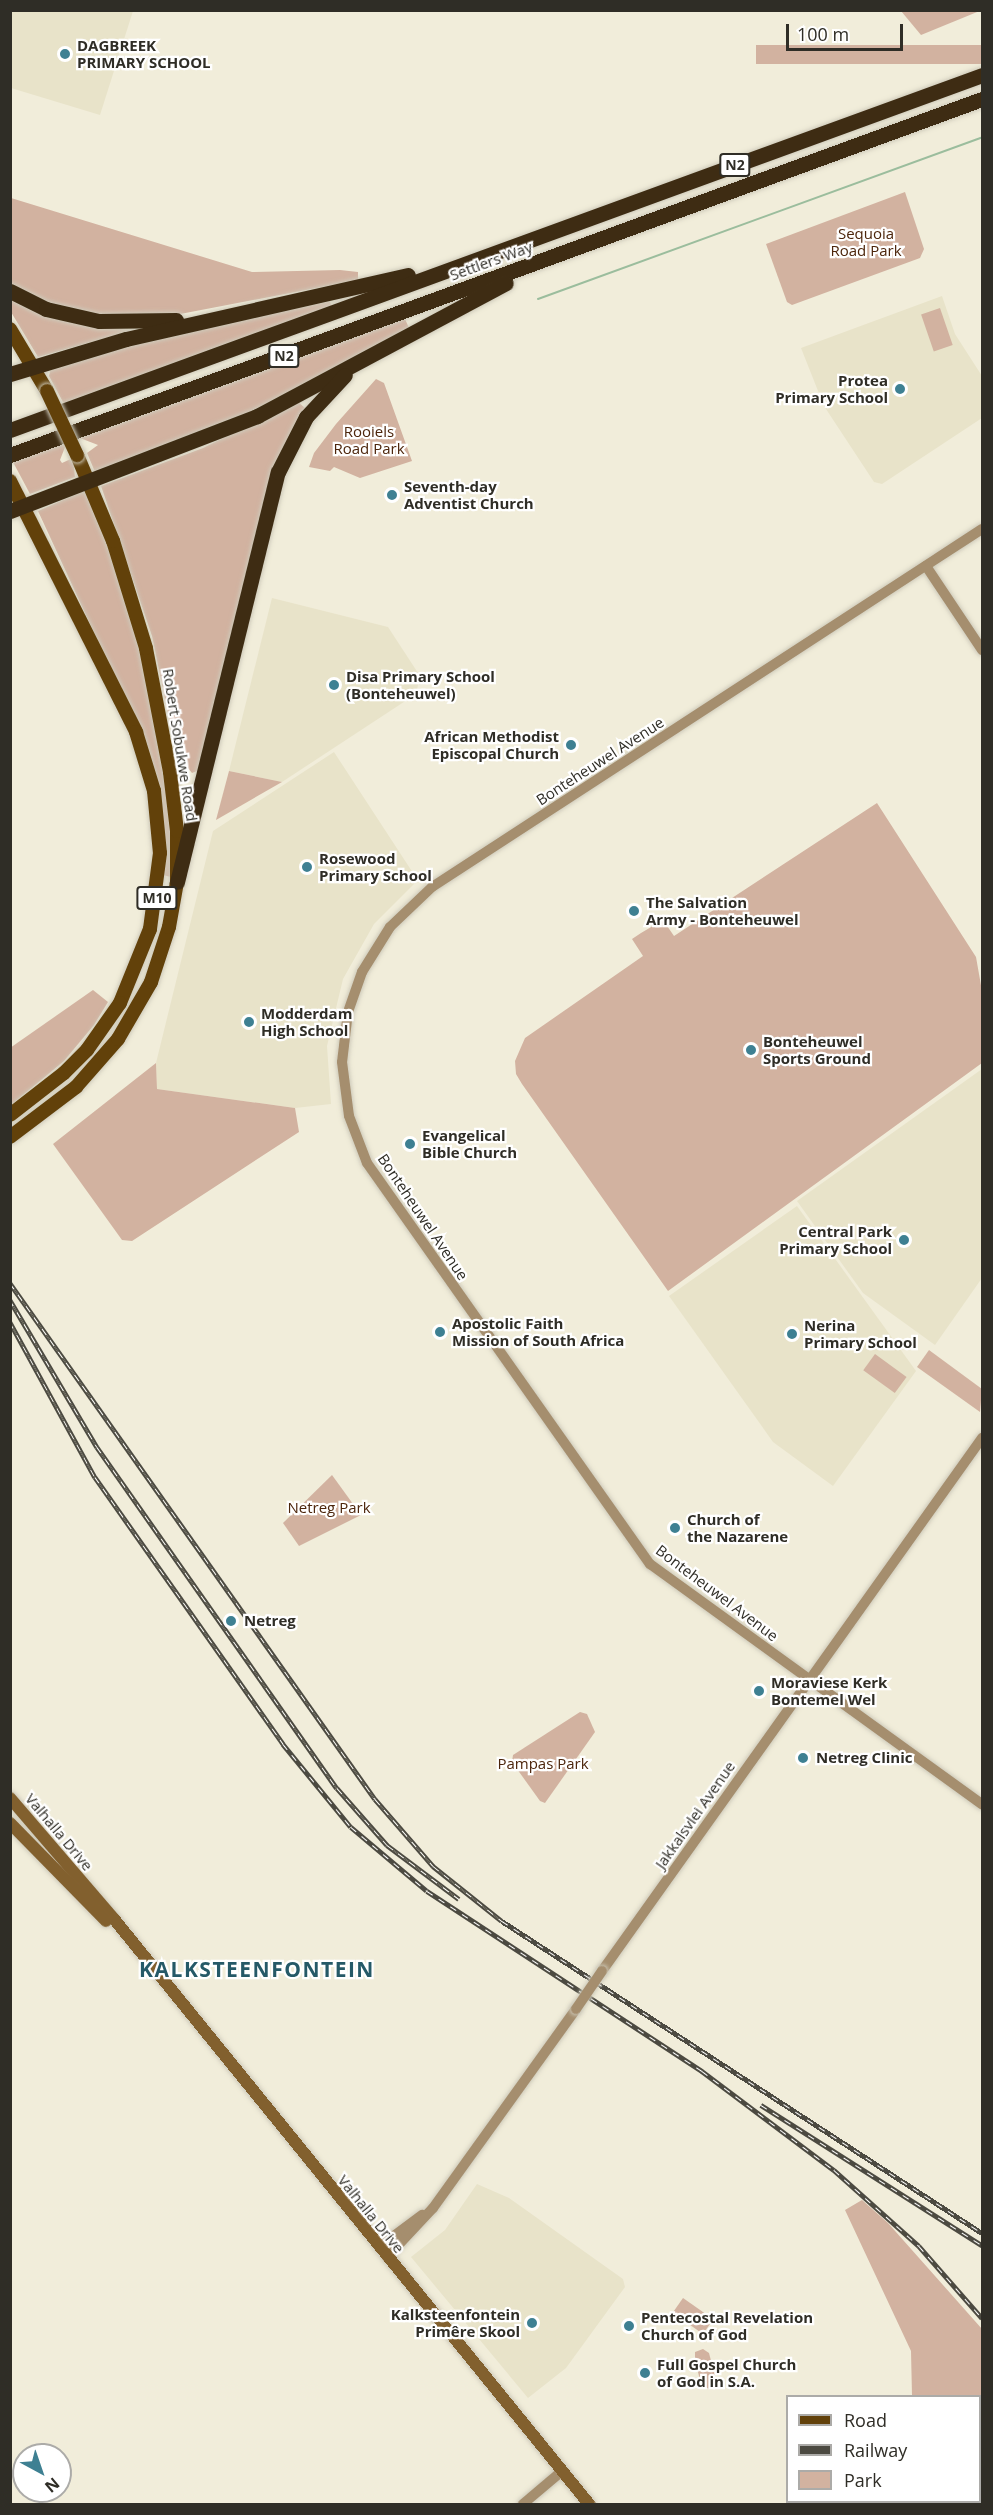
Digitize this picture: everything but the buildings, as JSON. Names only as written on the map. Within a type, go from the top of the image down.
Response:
[{"type":"highway","name":"Settlers Way","points":[[10,430],[982,75]]},
{"type":"highway","name":"Settlers Way","points":[[10,455],[982,99]]},
{"type":"highway","points":[[10,374],[92,347],[208,318],[487,255]]},
{"type":"highway","points":[[17,509],[248,420],[557,256]]},
{"type":"highway","points":[[10,291],[46,309],[99,321],[126,324],[208,318]]},
{"type":"highway","points":[[177,882],[278,472],[289,446],[316,404],[371,354]]},
{"type":"main road","name":"M10","points":[[10,328],[34,366]]},
{"type":"main road","name":"Robert Sobukwe Road","points":[[10,1137],[76,1087],[118,1039],[151,982],[169,927],[177,882],[177,831],[159,705],[130,594],[89,482],[34,366]]},
{"type":"main road","name":"M10","points":[[10,1115],[64,1074],[87,1050],[120,1003],[150,929],[160,862],[154,791],[136,732],[17,509],[11,482]]},
{"type":"main road","name":"Valhalla Drive","points":[[10,1798],[589,2505]]},
{"type":"main road","name":"Valhalla Drive","points":[[10,1823],[46,1863],[130,1942]]},
{"type":"street","name":"Bonteheuwel Avenue","points":[[982,529],[432,887],[400,916],[369,959],[357,984],[344,1036],[346,1102],[367,1163],[630,1539],[658,1571],[982,1804]]},
{"type":"street","points":[[926,566],[982,650]]},
{"type":"street","name":"Jakkalsvlei Avenue","points":[[383,2252],[433,2208],[982,1438]]},
{"type":"street","points":[[523,2505],[562,2471]]},
{"type":"shaded area","name":"DAGBREEK PRIMARY SCHOOL","points":[[10,11],[133,11],[100,115],[11,88]]},
{"type":"shaded area","name":"Protea Primary School","points":[[942,296],[955,334],[982,376],[982,418],[882,484],[874,482],[824,406],[801,348]]},
{"type":"shaded area","name":"Disa Primary School (Bonteheuwel)","points":[[272,598],[388,627],[420,676],[416,694],[282,782],[229,771]]},
{"type":"shaded area","points":[[334,752],[415,876],[414,884],[374,924],[343,979],[327,1046],[331,1104],[295,1108],[157,1089],[156,1063],[213,831]]},
{"type":"shaded area","name":"Central Park Primary School","points":[[982,1069],[982,1278],[935,1345],[863,1293],[797,1201]]},
{"type":"shaded area","name":"Nerina Primary School","points":[[797,1206],[916,1371],[833,1486],[773,1442],[669,1296]]},
{"type":"shaded area","name":"Kalksteenfontein Primêre Skool","points":[[477,2184],[509,2198],[623,2279],[625,2287],[566,2368],[528,2398],[411,2257],[445,2230]]},
{"type":"green space","points":[[901,10],[982,10],[921,35],[901,11]]},
{"type":"green space","points":[[756,45],[982,45],[982,64],[756,64]]},
{"type":"green space","name":"Sequoia Road Park","points":[[905,192],[924,249],[920,258],[792,305],[787,302],[766,244]]},
{"type":"green space","points":[[11,198],[252,272],[340,270],[358,272],[358,280],[175,315],[124,319],[58,307],[11,285]]},
{"type":"green space","points":[[10,297],[107,328],[134,330],[38,357],[11,312]]},
{"type":"green space","points":[[330,301],[331,306],[64,404],[49,376],[51,368],[113,349]]},
{"type":"green space","points":[[940,308],[953,345],[934,351],[921,315]]},
{"type":"green space","points":[[405,319],[409,328],[268,405],[95,472],[87,453],[98,445],[80,438]]},
{"type":"green space","name":"Rooiels Road Park","points":[[376,379],[384,383],[412,461],[360,478],[334,467],[330,471],[309,467],[314,453],[336,424]]},
{"type":"green space","points":[[297,401],[305,408],[256,532],[202,753],[197,771],[192,773],[176,753],[152,636],[101,486],[203,448]]},
{"type":"green space","points":[[67,442],[60,460],[62,463],[73,458],[75,477],[30,494],[13,462]]},
{"type":"green space","points":[[86,490],[117,569],[150,689],[170,816],[171,877],[163,875],[164,851],[120,689],[38,511]]},
{"type":"green space","points":[[229,771],[282,782],[216,820]]},
{"type":"green space","name":"Bonteheuwel Sports Ground","points":[[877,803],[976,957],[982,991],[982,1063],[668,1291],[522,1084],[516,1074],[515,1061],[525,1038],[643,956],[632,939],[663,920],[674,936]]},
{"type":"green space","points":[[93,990],[108,1002],[94,1025],[64,1061],[11,1105],[10,1048]]},
{"type":"green space","points":[[156,1063],[157,1089],[295,1108],[299,1132],[132,1241],[122,1240],[53,1144]]},
{"type":"green space","points":[[929,1350],[982,1389],[980,1412],[917,1367]]},
{"type":"green space","points":[[875,1354],[907,1377],[895,1393],[863,1370]]},
{"type":"green space","name":"Netreg Park","points":[[332,1475],[361,1515],[299,1546],[283,1523]]},
{"type":"green space","name":"Pampas Park","points":[[580,1712],[587,1714],[595,1732],[545,1803],[540,1801],[512,1762],[513,1755]]},
{"type":"green space","points":[[862,2200],[888,2223],[982,2329],[982,2504],[898,2504],[981,2503],[981,2395],[912,2395],[911,2351],[845,2210]]},
{"type":"green space","points":[[683,2298],[713,2319],[703,2334],[673,2313]]},
{"type":"green space","points":[[703,2349],[709,2353],[716,2380],[709,2389],[701,2384],[695,2360],[695,2352]]},
{"type":"waterway","points":[[538,299],[982,137]]},
{"type":"railway","points":[[10,1283],[375,1799],[433,1866],[502,1921],[982,2233]]},
{"type":"railway","points":[[10,1300],[97,1447],[337,1788],[387,1845],[459,1899]]},
{"type":"railway","points":[[10,1322],[95,1477],[283,1744],[351,1827],[427,1891],[702,2071],[834,2170],[919,2246],[982,2318]]},
{"type":"railway","points":[[761,2105],[982,2245]]},
{"type":"place","name":"DAGBREEK PRIMARY SCHOOL","points":[[65,54]]},
{"type":"place","name":"Protea Primary School","points":[[900,389]]},
{"type":"place","name":"Seventh-day Adventist Church","points":[[392,495]]},
{"type":"place","name":"Disa Primary School (Bonteheuwel)","points":[[334,685]]},
{"type":"place","name":"African Methodist Episcopal Church","points":[[571,745]]},
{"type":"place","name":"Rosewood Primary School","points":[[307,867]]},
{"type":"place","name":"The Salvation Army - Bonteheuwel","points":[[634,911]]},
{"type":"place","name":"Modderdam High School","points":[[249,1022]]},
{"type":"place","name":"Bonteheuwel Sports Ground","points":[[751,1050]]},
{"type":"place","name":"Evangelical Bible Church","points":[[410,1144]]},
{"type":"place","name":"Central Park Primary School","points":[[904,1240]]},
{"type":"place","name":"Apostolic Faith Mission of South Africa","points":[[440,1332]]},
{"type":"place","name":"Nerina Primary School","points":[[792,1334]]},
{"type":"place","name":"Church of the Nazarene","points":[[675,1528]]},
{"type":"place","name":"Netreg","points":[[231,1621]]},
{"type":"place","name":"Moraviese Kerk Bontemel Wel","points":[[759,1691]]},
{"type":"place","name":"Netreg Clinic","points":[[803,1758]]},
{"type":"place","name":"Kalksteenfontein Primêre Skool","points":[[532,2323]]},
{"type":"place","name":"Pentecostal Revelation Church of God","points":[[629,2326]]},
{"type":"place","name":"Full Gospel Church of God in S.A.","points":[[645,2373]]},
{"type":"district","name":"KALKSTEENFONTEIN","points":[[257,1969]]}]
